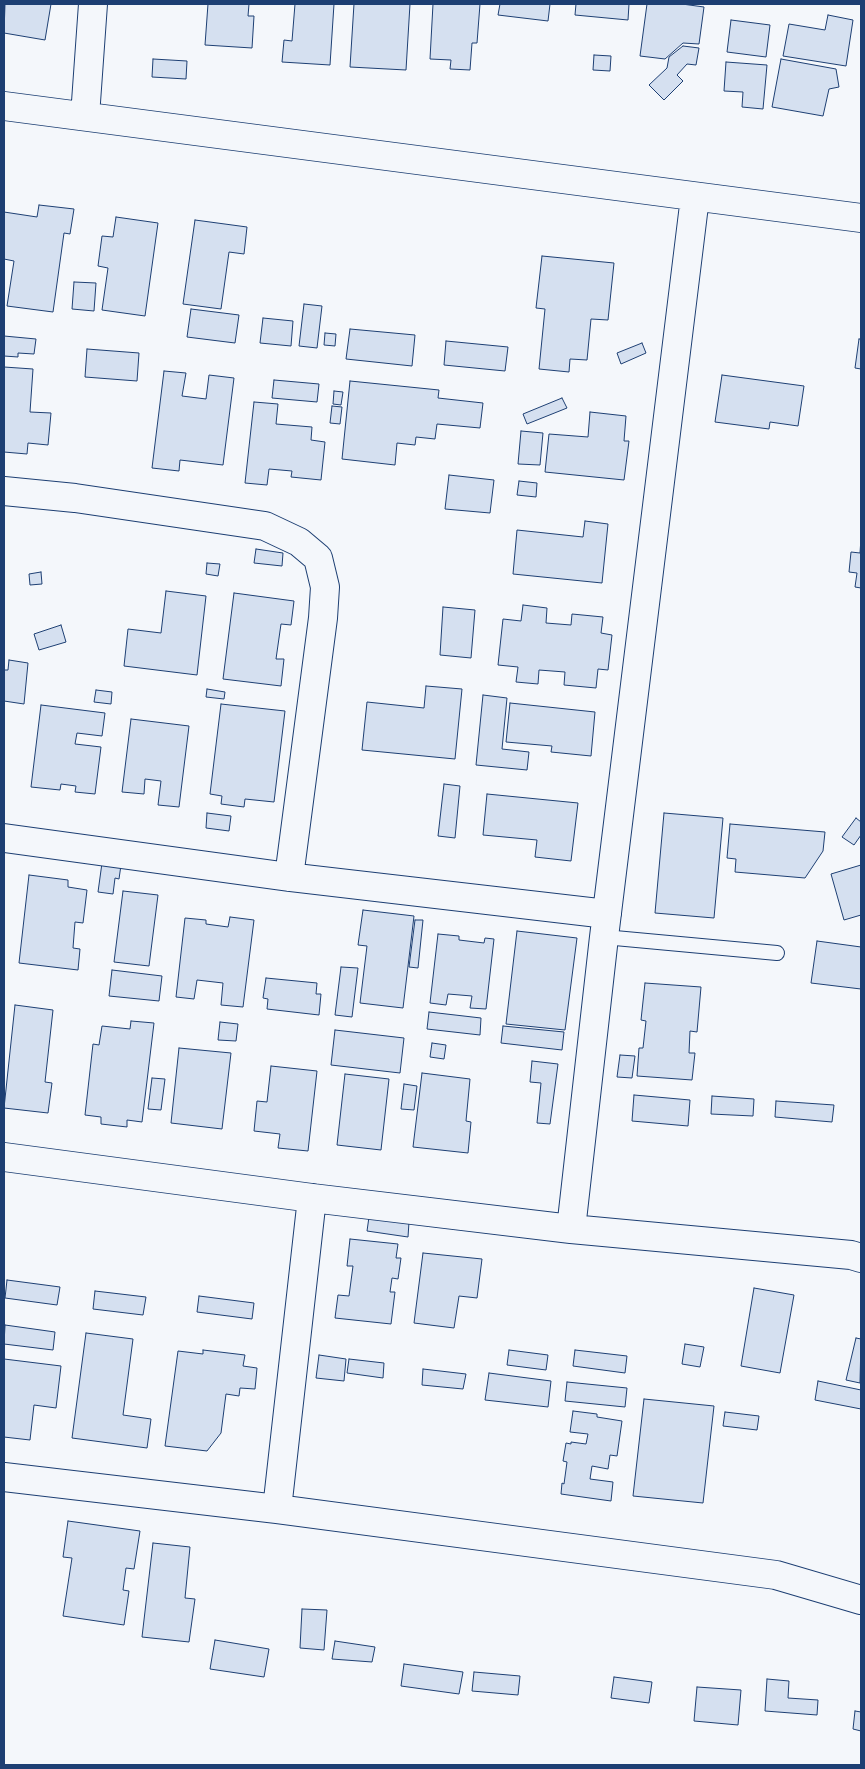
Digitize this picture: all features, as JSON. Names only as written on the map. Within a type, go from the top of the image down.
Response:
[{"type":"street","points":[[85,116],[93,4]]},
{"type":"street","points":[[4,106],[861,218]]},
{"type":"street","points":[[571,1229],[695,197]]},
{"type":"street","points":[[4,491],[75,498],[265,526],[299,542],[318,558],[324,587],[323,618],[289,877]]},
{"type":"street","points":[[4,838],[289,877],[606,926]]},
{"type":"street","points":[[4,1157],[312,1198],[571,1229],[851,1255],[861,1258]]},
{"type":"street","points":[[277,1509],[312,1198]]},
{"type":"street","points":[[4,1477],[277,1509],[776,1575],[861,1600]]},
{"type":"lane","points":[[606,926],[777,953]]},
{"type":"building","points":[[5,4],[51,4],[45,40],[4,33]]},
{"type":"building","points":[[208,4],[249,4],[248,16],[254,16],[252,48],[205,45]]},
{"type":"building","points":[[295,4],[334,4],[330,65],[282,62],[284,40],[292,41]]},
{"type":"building","points":[[354,4],[410,4],[406,70],[350,67]]},
{"type":"building","points":[[433,4],[480,4],[477,43],[472,43],[470,70],[450,69],[451,60],[430,59]]},
{"type":"building","points":[[500,4],[550,4],[548,21],[498,15]]},
{"type":"building","points":[[576,4],[629,4],[628,20],[575,15]]},
{"type":"building","points":[[647,4],[682,4],[704,7],[699,44],[683,43],[665,59],[640,56]]},
{"type":"building","points":[[828,15],[853,20],[846,66],[783,56],[789,24],[825,30]]},
{"type":"building","points":[[731,20],[770,25],[766,57],[727,52]]},
{"type":"building","points":[[683,46],[699,48],[696,65],[687,64],[677,75],[683,81],[664,100],[649,85],[667,68],[669,57]]},
{"type":"building","points":[[594,55],[611,56],[610,71],[593,70]]},
{"type":"building","points":[[153,59],[187,61],[186,79],[152,77]]},
{"type":"building","points":[[781,59],[836,69],[839,87],[829,89],[823,116],[772,107]]},
{"type":"building","points":[[726,62],[767,65],[763,109],[742,107],[743,92],[724,91]]},
{"type":"building","points":[[39,205],[74,209],[70,234],[64,233],[53,312],[7,306],[14,261],[4,259],[4,212],[37,217]]},
{"type":"building","points":[[116,217],[158,223],[145,316],[102,310],[108,268],[98,266],[102,236],[113,237]]},
{"type":"building","points":[[195,220],[247,227],[244,254],[229,252],[221,309],[183,304]]},
{"type":"building","points":[[542,256],[614,263],[608,320],[591,319],[587,360],[570,359],[569,372],[539,369],[545,309],[536,308]]},
{"type":"building","points":[[74,282],[96,283],[94,311],[72,309]]},
{"type":"building","points":[[304,304],[322,306],[317,348],[299,346]]},
{"type":"building","points":[[191,309],[239,315],[235,343],[187,337]]},
{"type":"building","points":[[263,318],[293,321],[291,346],[260,343]]},
{"type":"building","points":[[350,329],[415,335],[412,366],[346,359]]},
{"type":"building","points":[[325,333],[336,334],[335,346],[324,345]]},
{"type":"building","points":[[4,336],[36,339],[34,354],[18,353],[18,357],[4,356]]},
{"type":"building","points":[[859,339],[861,339],[861,369],[855,368]]},
{"type":"building","points":[[446,341],[508,347],[505,371],[444,365]]},
{"type":"building","points":[[642,343],[646,353],[621,364],[617,353]]},
{"type":"building","points":[[87,349],[139,353],[137,381],[85,377]]},
{"type":"building","points":[[4,367],[33,369],[30,412],[51,413],[48,445],[28,443],[27,454],[4,452]]},
{"type":"building","points":[[164,371],[186,373],[182,396],[206,399],[209,375],[234,378],[223,465],[180,460],[179,471],[152,468]]},
{"type":"building","points":[[722,375],[804,386],[798,426],[770,422],[769,429],[715,422]]},
{"type":"building","points":[[274,380],[319,384],[317,402],[272,398]]},
{"type":"building","points":[[350,381],[439,390],[438,398],[483,403],[480,428],[437,424],[435,439],[416,437],[415,445],[397,443],[395,465],[342,459]]},
{"type":"building","points":[[334,391],[343,392],[341,405],[333,404]]},
{"type":"building","points":[[562,398],[567,408],[527,424],[523,414]]},
{"type":"building","points":[[254,402],[278,404],[276,424],[312,427],[311,440],[325,442],[321,480],[291,477],[292,471],[269,469],[267,485],[245,483]]},
{"type":"building","points":[[332,406],[342,407],[340,424],[330,423]]},
{"type":"building","points":[[590,412],[626,416],[624,441],[629,441],[624,480],[545,472],[549,434],[588,437]]},
{"type":"building","points":[[521,431],[543,433],[540,465],[518,464]]},
{"type":"building","points":[[449,475],[494,480],[490,513],[445,509]]},
{"type":"building","points":[[519,481],[537,483],[536,497],[517,495]]},
{"type":"building","points":[[585,521],[608,524],[602,583],[513,574],[517,530],[583,537]]},
{"type":"building","points":[[861,538],[861,588],[855,587],[857,573],[849,572],[851,552],[860,553]]},
{"type":"building","points":[[256,549],[283,553],[282,566],[254,563]]},
{"type":"building","points":[[207,563],[220,564],[218,576],[206,574]]},
{"type":"building","points":[[41,572],[42,584],[30,585],[29,574]]},
{"type":"building","points":[[166,591],[206,596],[197,675],[124,666],[128,629],[161,633]]},
{"type":"building","points":[[234,593],[294,601],[291,625],[281,624],[276,659],[284,659],[281,686],[223,679]]},
{"type":"building","points":[[523,605],[547,608],[546,623],[571,625],[572,614],[603,617],[601,633],[612,635],[608,670],[598,669],[596,688],[564,685],[565,672],[539,670],[538,684],[516,682],[518,667],[498,665],[503,619],[521,621]]},
{"type":"building","points":[[443,607],[475,610],[471,658],[440,655]]},
{"type":"building","points":[[61,625],[66,642],[39,650],[34,634]]},
{"type":"building","points":[[9,660],[28,663],[24,704],[4,701],[4,670],[8,670]]},
{"type":"building","points":[[426,686],[462,689],[455,759],[362,750],[367,702],[424,708]]},
{"type":"building","points":[[207,689],[225,692],[224,699],[206,697]]},
{"type":"building","points":[[96,690],[112,692],[111,704],[94,702]]},
{"type":"building","points":[[483,695],[507,698],[502,749],[529,752],[527,770],[476,765]]},
{"type":"building","points":[[510,703],[595,712],[591,756],[551,752],[552,746],[506,742]]},
{"type":"building","points":[[221,704],[285,711],[274,802],[245,799],[244,807],[221,804],[222,796],[210,794]]},
{"type":"building","points":[[41,705],[105,713],[102,736],[77,733],[75,744],[101,747],[95,794],[75,792],[76,786],[61,784],[60,790],[31,787]]},
{"type":"building","points":[[131,719],[189,726],[179,807],[158,805],[161,781],[145,779],[144,794],[122,792]]},
{"type":"building","points":[[444,784],[460,786],[455,838],[438,836]]},
{"type":"building","points":[[487,794],[578,803],[571,861],[535,857],[537,840],[483,835]]},
{"type":"building","points":[[207,813],[231,816],[229,831],[206,828]]},
{"type":"building","points":[[664,813],[723,818],[714,918],[655,913]]},
{"type":"building","points":[[856,818],[861,822],[861,835],[854,845],[842,837]]},
{"type":"building","points":[[730,824],[825,832],[823,851],[805,878],[735,872],[736,859],[727,858]]},
{"type":"building","points":[[102,863],[121,865],[119,879],[115,878],[113,894],[98,892]]},
{"type":"building","points":[[861,865],[861,915],[844,920],[831,874]]},
{"type":"building","points":[[29,875],[68,880],[68,887],[87,890],[83,923],[75,922],[73,948],[80,949],[78,970],[19,963]]},
{"type":"building","points":[[123,891],[158,895],[149,966],[114,962]]},
{"type":"building","points":[[363,910],[414,916],[403,1008],[360,1003],[367,946],[358,945]]},
{"type":"building","points":[[230,917],[254,920],[243,1007],[221,1005],[223,983],[197,980],[194,999],[176,997],[185,918],[206,920],[206,924],[228,927]]},
{"type":"building","points":[[415,920],[423,920],[418,968],[409,967]]},
{"type":"building","points":[[517,931],[577,938],[565,1030],[506,1024]]},
{"type":"building","points":[[438,934],[459,936],[459,940],[484,943],[485,938],[494,939],[486,1009],[470,1008],[472,996],[448,994],[446,1005],[430,1003]]},
{"type":"building","points":[[817,941],[861,947],[861,989],[811,983]]},
{"type":"building","points":[[341,967],[358,968],[352,1017],[335,1015]]},
{"type":"building","points":[[112,970],[162,976],[159,1001],[109,996]]},
{"type":"building","points":[[266,978],[317,983],[316,994],[321,994],[319,1015],[267,1009],[268,999],[263,998]]},
{"type":"building","points":[[645,983],[701,987],[697,1032],[690,1031],[689,1053],[695,1053],[692,1080],[637,1076],[639,1048],[643,1048],[646,1021],[641,1020]]},
{"type":"building","points":[[15,1005],[53,1010],[45,1082],[52,1083],[48,1113],[4,1108]]},
{"type":"building","points":[[429,1012],[481,1018],[480,1035],[427,1029]]},
{"type":"building","points":[[131,1021],[154,1023],[142,1122],[127,1120],[127,1127],[101,1124],[101,1117],[85,1115],[93,1044],[99,1045],[102,1026],[130,1029]]},
{"type":"building","points":[[220,1022],[238,1024],[236,1041],[218,1040]]},
{"type":"building","points":[[503,1026],[564,1032],[562,1050],[501,1043]]},
{"type":"building","points":[[335,1030],[404,1038],[400,1073],[331,1065]]},
{"type":"building","points":[[432,1043],[446,1045],[444,1059],[430,1057]]},
{"type":"building","points":[[179,1048],[231,1053],[222,1129],[171,1123]]},
{"type":"building","points":[[620,1055],[635,1056],[632,1078],[617,1077]]},
{"type":"building","points":[[532,1061],[558,1064],[550,1124],[537,1123],[541,1083],[530,1082]]},
{"type":"building","points":[[271,1066],[317,1071],[308,1151],[278,1148],[280,1134],[254,1131],[257,1101],[267,1102]]},
{"type":"building","points":[[422,1073],[470,1079],[466,1121],[471,1122],[468,1153],[413,1147]]},
{"type":"building","points":[[345,1074],[389,1079],[381,1150],[337,1145]]},
{"type":"building","points":[[152,1078],[165,1079],[161,1110],[148,1109]]},
{"type":"building","points":[[404,1084],[417,1086],[414,1110],[401,1109]]},
{"type":"building","points":[[634,1095],[690,1100],[688,1126],[632,1121]]},
{"type":"building","points":[[712,1096],[754,1099],[753,1116],[711,1114]]},
{"type":"building","points":[[776,1101],[834,1105],[832,1122],[775,1117]]},
{"type":"building","points":[[369,1217],[409,1222],[408,1237],[367,1231]]},
{"type":"building","points":[[350,1239],[398,1244],[396,1258],[401,1258],[398,1279],[392,1278],[390,1292],[395,1292],[391,1324],[335,1318],[338,1295],[349,1296],[353,1266],[347,1266]]},
{"type":"building","points":[[423,1253],[482,1259],[477,1298],[459,1296],[454,1328],[414,1323]]},
{"type":"building","points":[[7,1280],[60,1287],[57,1305],[5,1298]]},
{"type":"building","points":[[754,1288],[794,1295],[780,1373],[741,1366]]},
{"type":"building","points":[[95,1291],[146,1297],[143,1315],[93,1309]]},
{"type":"building","points":[[199,1296],[254,1303],[252,1319],[197,1312]]},
{"type":"building","points":[[5,1325],[55,1332],[53,1350],[4,1344]]},
{"type":"building","points":[[86,1333],[133,1339],[123,1415],[151,1419],[147,1448],[72,1438]]},
{"type":"building","points":[[856,1338],[861,1339],[860,1383],[846,1380]]},
{"type":"building","points":[[685,1344],[704,1347],[700,1367],[682,1364]]},
{"type":"building","points":[[203,1350],[245,1355],[243,1366],[257,1368],[255,1389],[240,1388],[239,1396],[226,1394],[221,1433],[207,1451],[165,1446],[178,1351],[203,1354]]},
{"type":"building","points":[[509,1350],[548,1355],[546,1370],[507,1365]]},
{"type":"building","points":[[575,1350],[627,1356],[625,1373],[573,1366]]},
{"type":"building","points":[[319,1355],[346,1359],[344,1381],[316,1378]]},
{"type":"building","points":[[4,1359],[61,1366],[56,1408],[34,1405],[30,1440],[4,1437]]},
{"type":"building","points":[[349,1359],[384,1363],[383,1378],[347,1373]]},
{"type":"building","points":[[423,1369],[466,1374],[463,1389],[422,1385]]},
{"type":"building","points":[[489,1373],[551,1381],[548,1407],[485,1400]]},
{"type":"building","points":[[818,1381],[861,1390],[861,1409],[815,1400]]},
{"type":"building","points":[[567,1382],[627,1388],[625,1407],[565,1401]]},
{"type":"building","points":[[644,1399],[714,1406],[703,1503],[633,1496]]},
{"type":"building","points":[[573,1411],[597,1414],[597,1417],[622,1421],[617,1456],[610,1455],[608,1469],[592,1466],[590,1479],[613,1482],[611,1501],[561,1494],[567,1462],[563,1461],[566,1443],[586,1444],[588,1434],[570,1432]]},
{"type":"building","points":[[725,1412],[759,1416],[757,1430],[723,1426]]},
{"type":"building","points":[[68,1521],[140,1531],[134,1569],[126,1568],[123,1590],[129,1591],[124,1625],[63,1616],[72,1558],[63,1557]]},
{"type":"building","points":[[153,1543],[190,1547],[185,1598],[195,1599],[189,1642],[142,1637]]},
{"type":"building","points":[[302,1609],[327,1610],[324,1650],[300,1648]]},
{"type":"building","points":[[215,1640],[269,1649],[264,1677],[210,1669]]},
{"type":"building","points":[[335,1641],[375,1647],[372,1662],[332,1659]]},
{"type":"building","points":[[404,1664],[463,1672],[459,1694],[401,1686]]},
{"type":"building","points":[[474,1672],[520,1676],[518,1695],[472,1691]]},
{"type":"building","points":[[614,1677],[652,1682],[649,1703],[611,1698]]},
{"type":"building","points":[[767,1679],[789,1681],[788,1698],[818,1700],[817,1715],[765,1711]]},
{"type":"building","points":[[697,1687],[741,1690],[738,1725],[694,1721]]},
{"type":"building","points":[[855,1711],[861,1712],[861,1731],[853,1729]]}]
